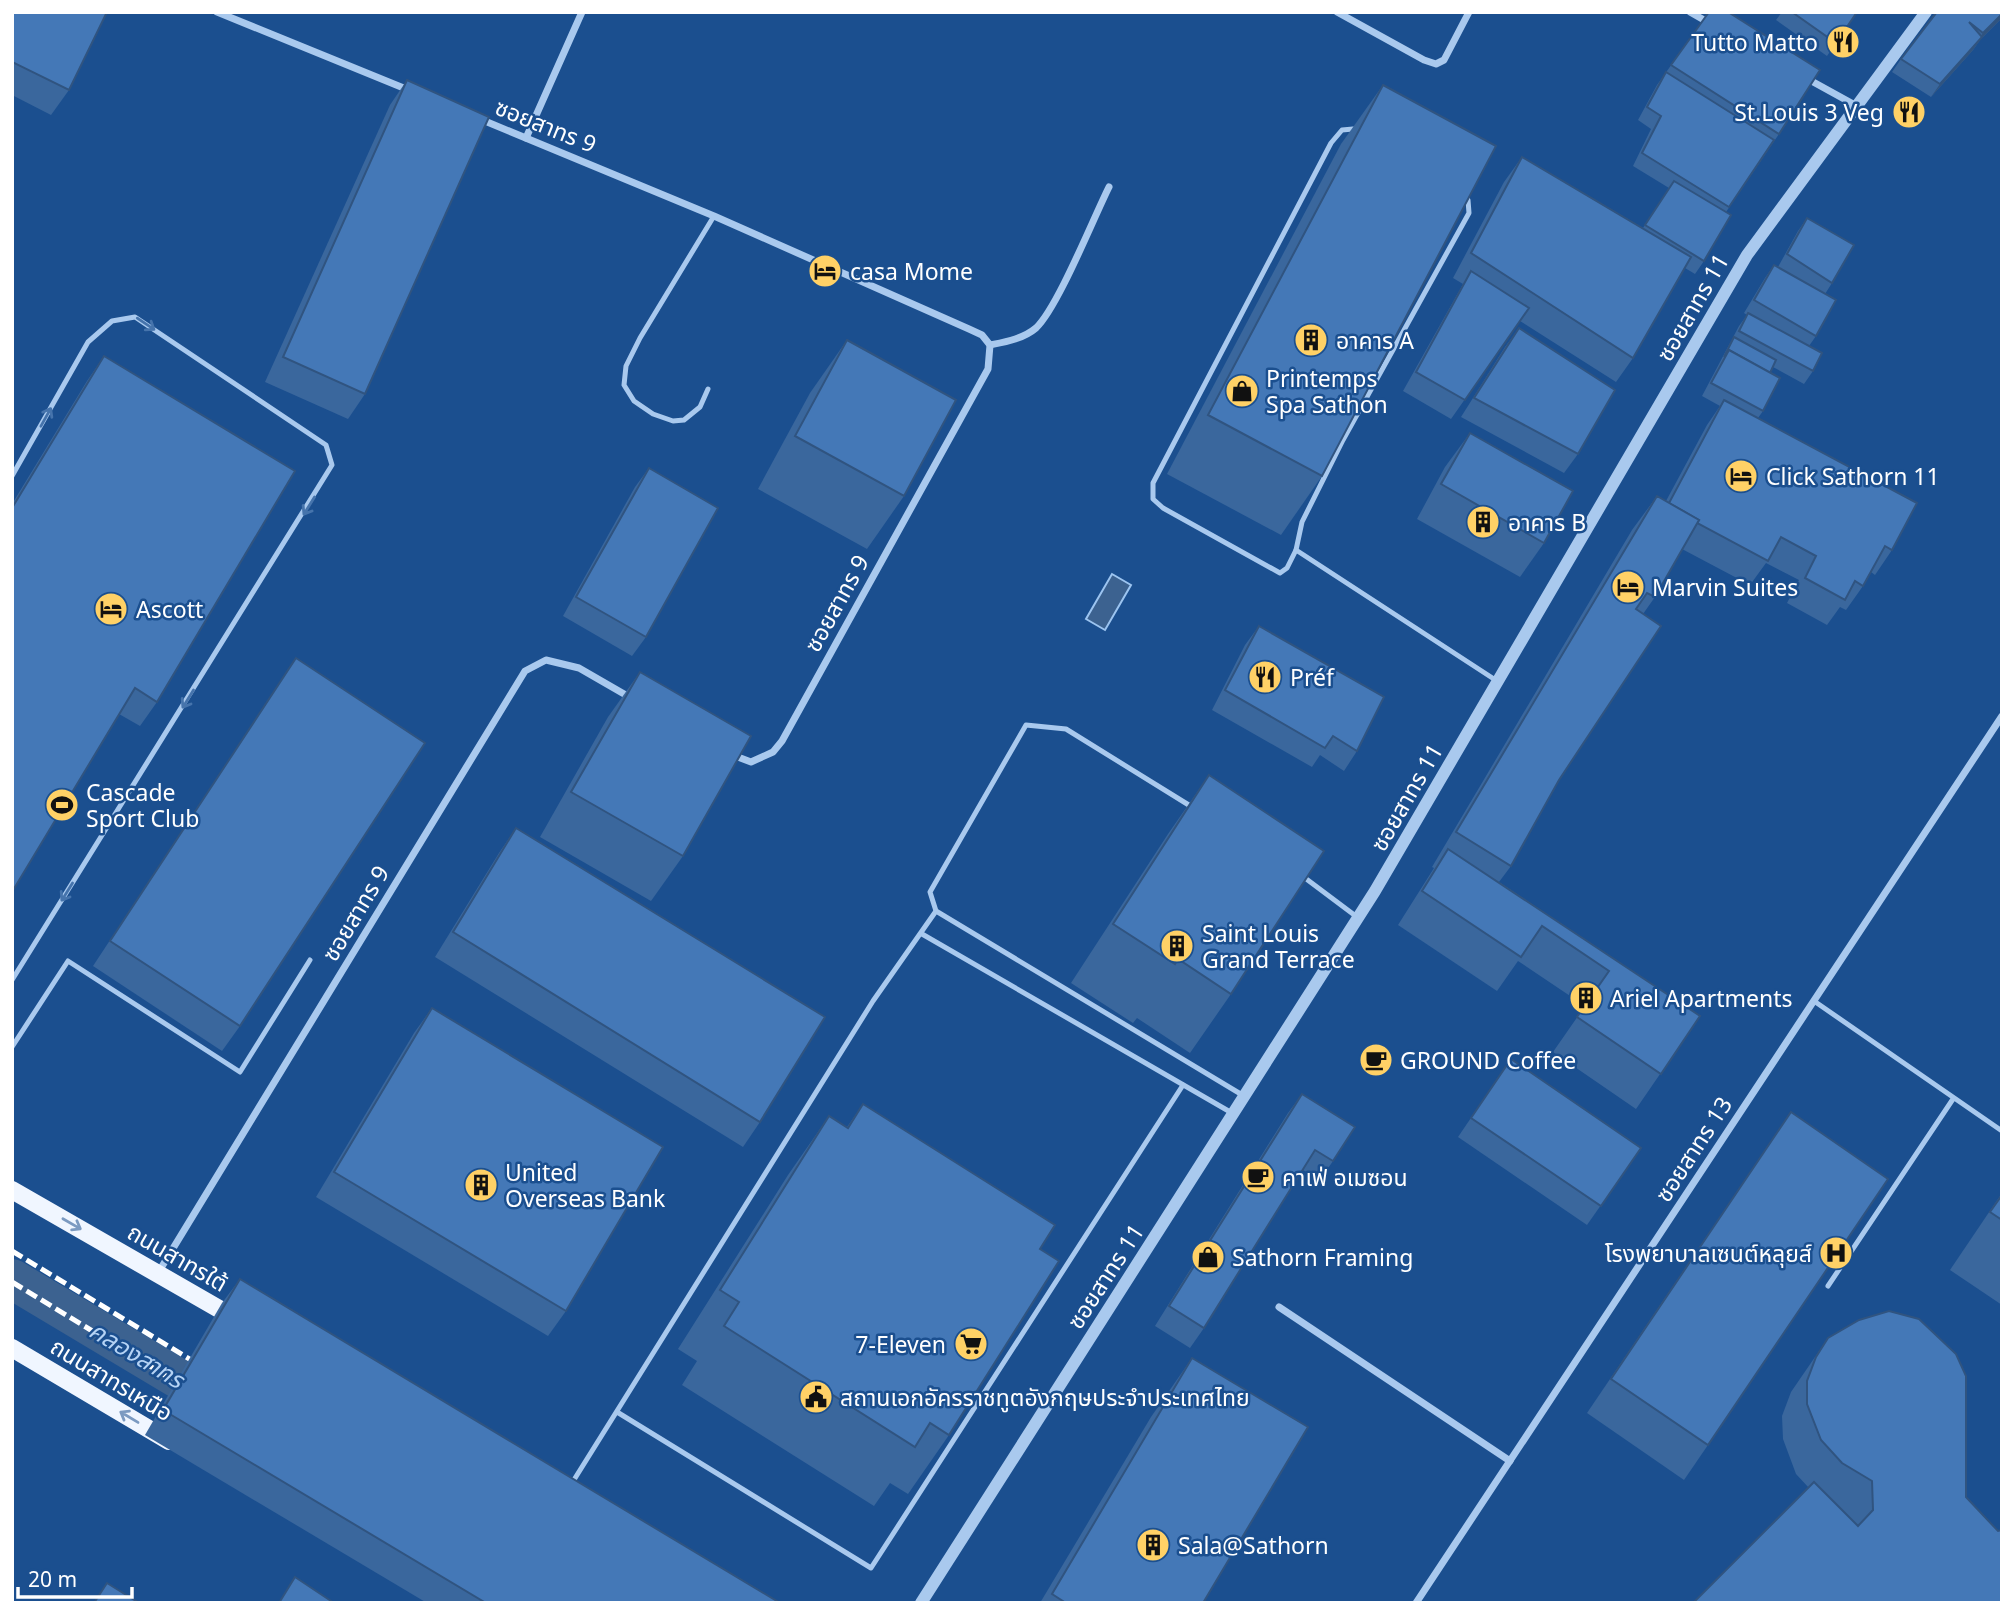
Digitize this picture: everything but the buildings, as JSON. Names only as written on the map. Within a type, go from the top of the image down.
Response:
[{"type":"main road","name":"ถนนสาทรใต้","points":[[12,1190],[252,1328]]},
{"type":"main road","name":"ถนนสาทรเหนือ","points":[[12,1348],[190,1454]]},
{"type":"street","points":[[217,12],[423,96]]},
{"type":"street","points":[[526,138],[582,12]]},
{"type":"street","points":[[1337,12],[1436,64],[1444,60],[1469,12]]},
{"type":"street","points":[[1690,12],[1725,32]]},
{"type":"street","name":"ซอยสาทร 11","points":[[921,1603],[1357,917],[1747,255],[1926,12]]},
{"type":"street","points":[[1796,72],[1855,105]]},
{"type":"street","name":"ซอยสาทร 9","points":[[474,117],[714,216],[982,335],[990,345],[988,369],[782,741],[773,752],[751,762],[724,751]]},
{"type":"street","points":[[990,345],[1016,339],[1035,328],[1051,306],[1109,187]]},
{"type":"street","name":"ซอยสาทร 9","points":[[158,1273],[525,671],[546,660],[579,668],[640,703]]},
{"type":"street","name":"ซอยสาทร 13","points":[[1416,1603],[2002,717]]},
{"type":"street","points":[[1279,1307],[1510,1461]]},
{"type":"lane","points":[[1353,129],[1458,187],[1468,200],[1469,213],[1343,440],[1302,522],[1296,550],[1287,568],[1280,573],[1163,508],[1153,499],[1153,483],[1331,143],[1342,130],[1353,129]]},
{"type":"lane","points":[[708,389],[700,407],[684,420],[673,421],[653,414],[634,401],[624,386],[626,366],[640,338],[714,216]]},
{"type":"lane","points":[[12,476],[88,342],[112,321],[135,317],[326,445],[332,465],[12,980]]},
{"type":"lane","points":[[1296,550],[1497,681]]},
{"type":"lane","points":[[1194,808],[1066,729],[1026,725],[930,892],[936,911],[1244,1096]]},
{"type":"lane","points":[[1297,873],[1357,917]]},
{"type":"lane","points":[[569,1488],[873,1001],[936,911]]},
{"type":"lane","points":[[922,934],[1233,1114]]},
{"type":"lane","points":[[12,1048],[68,961],[240,1072],[310,960]]},
{"type":"lane","points":[[1814,1001],[2002,1131]]},
{"type":"lane","points":[[617,1412],[872,1568],[1183,1085]]},
{"type":"lane","points":[[1828,1286],[1953,1099]]},
{"type":"water","points":[[1112,574],[1131,585],[1105,630],[1086,619]]},
{"type":"waterway","name":"คลองสาทร","points":[[12,1279],[226,1407]]},
{"type":"railway","points":[[12,1251],[206,1369]]},
{"type":"railway","points":[[12,1282],[194,1393]]},
{"type":"place","name":"Tutto Matto","points":[[1843,42]]},
{"type":"place","name":"St.Louis 3 Veg","points":[[1909,112]]},
{"type":"place","name":"casa Mome","points":[[825,271]]},
{"type":"place","name":"อาคาร A","points":[[1311,340]]},
{"type":"place","name":"Printemps Spa Sathon","points":[[1242,391]]},
{"type":"place","name":"Click Sathorn 11","points":[[1741,476]]},
{"type":"place","name":"อาคาร B","points":[[1483,522]]},
{"type":"place","name":"Marvin Suites","points":[[1628,587]]},
{"type":"place","name":"Ascott","points":[[111,609]]},
{"type":"place","name":"Préf","points":[[1265,677]]},
{"type":"place","name":"Cascade Sport Club","points":[[62,805]]},
{"type":"place","name":"Saint Louis Grand Terrace","points":[[1177,946]]},
{"type":"place","name":"Ariel Apartments","points":[[1586,998]]},
{"type":"place","name":"GROUND Coffee","points":[[1376,1060]]},
{"type":"place","name":"คาเฟ่ อเมซอน","points":[[1258,1177]]},
{"type":"place","name":"United Overseas Bank","points":[[481,1185]]},
{"type":"place","name":"โรงพยาบาลเซนต์หลุยส์","points":[[1836,1253]]},
{"type":"place","name":"Sathorn Framing","points":[[1208,1257]]},
{"type":"place","name":"7-Eleven","points":[[971,1344]]},
{"type":"place","name":"สถานเอกอัครราชทูตอังกฤษประจำประเทศไทย","points":[[816,1397]]},
{"type":"place","name":"Sala@Sathorn","points":[[1153,1545]]}]
